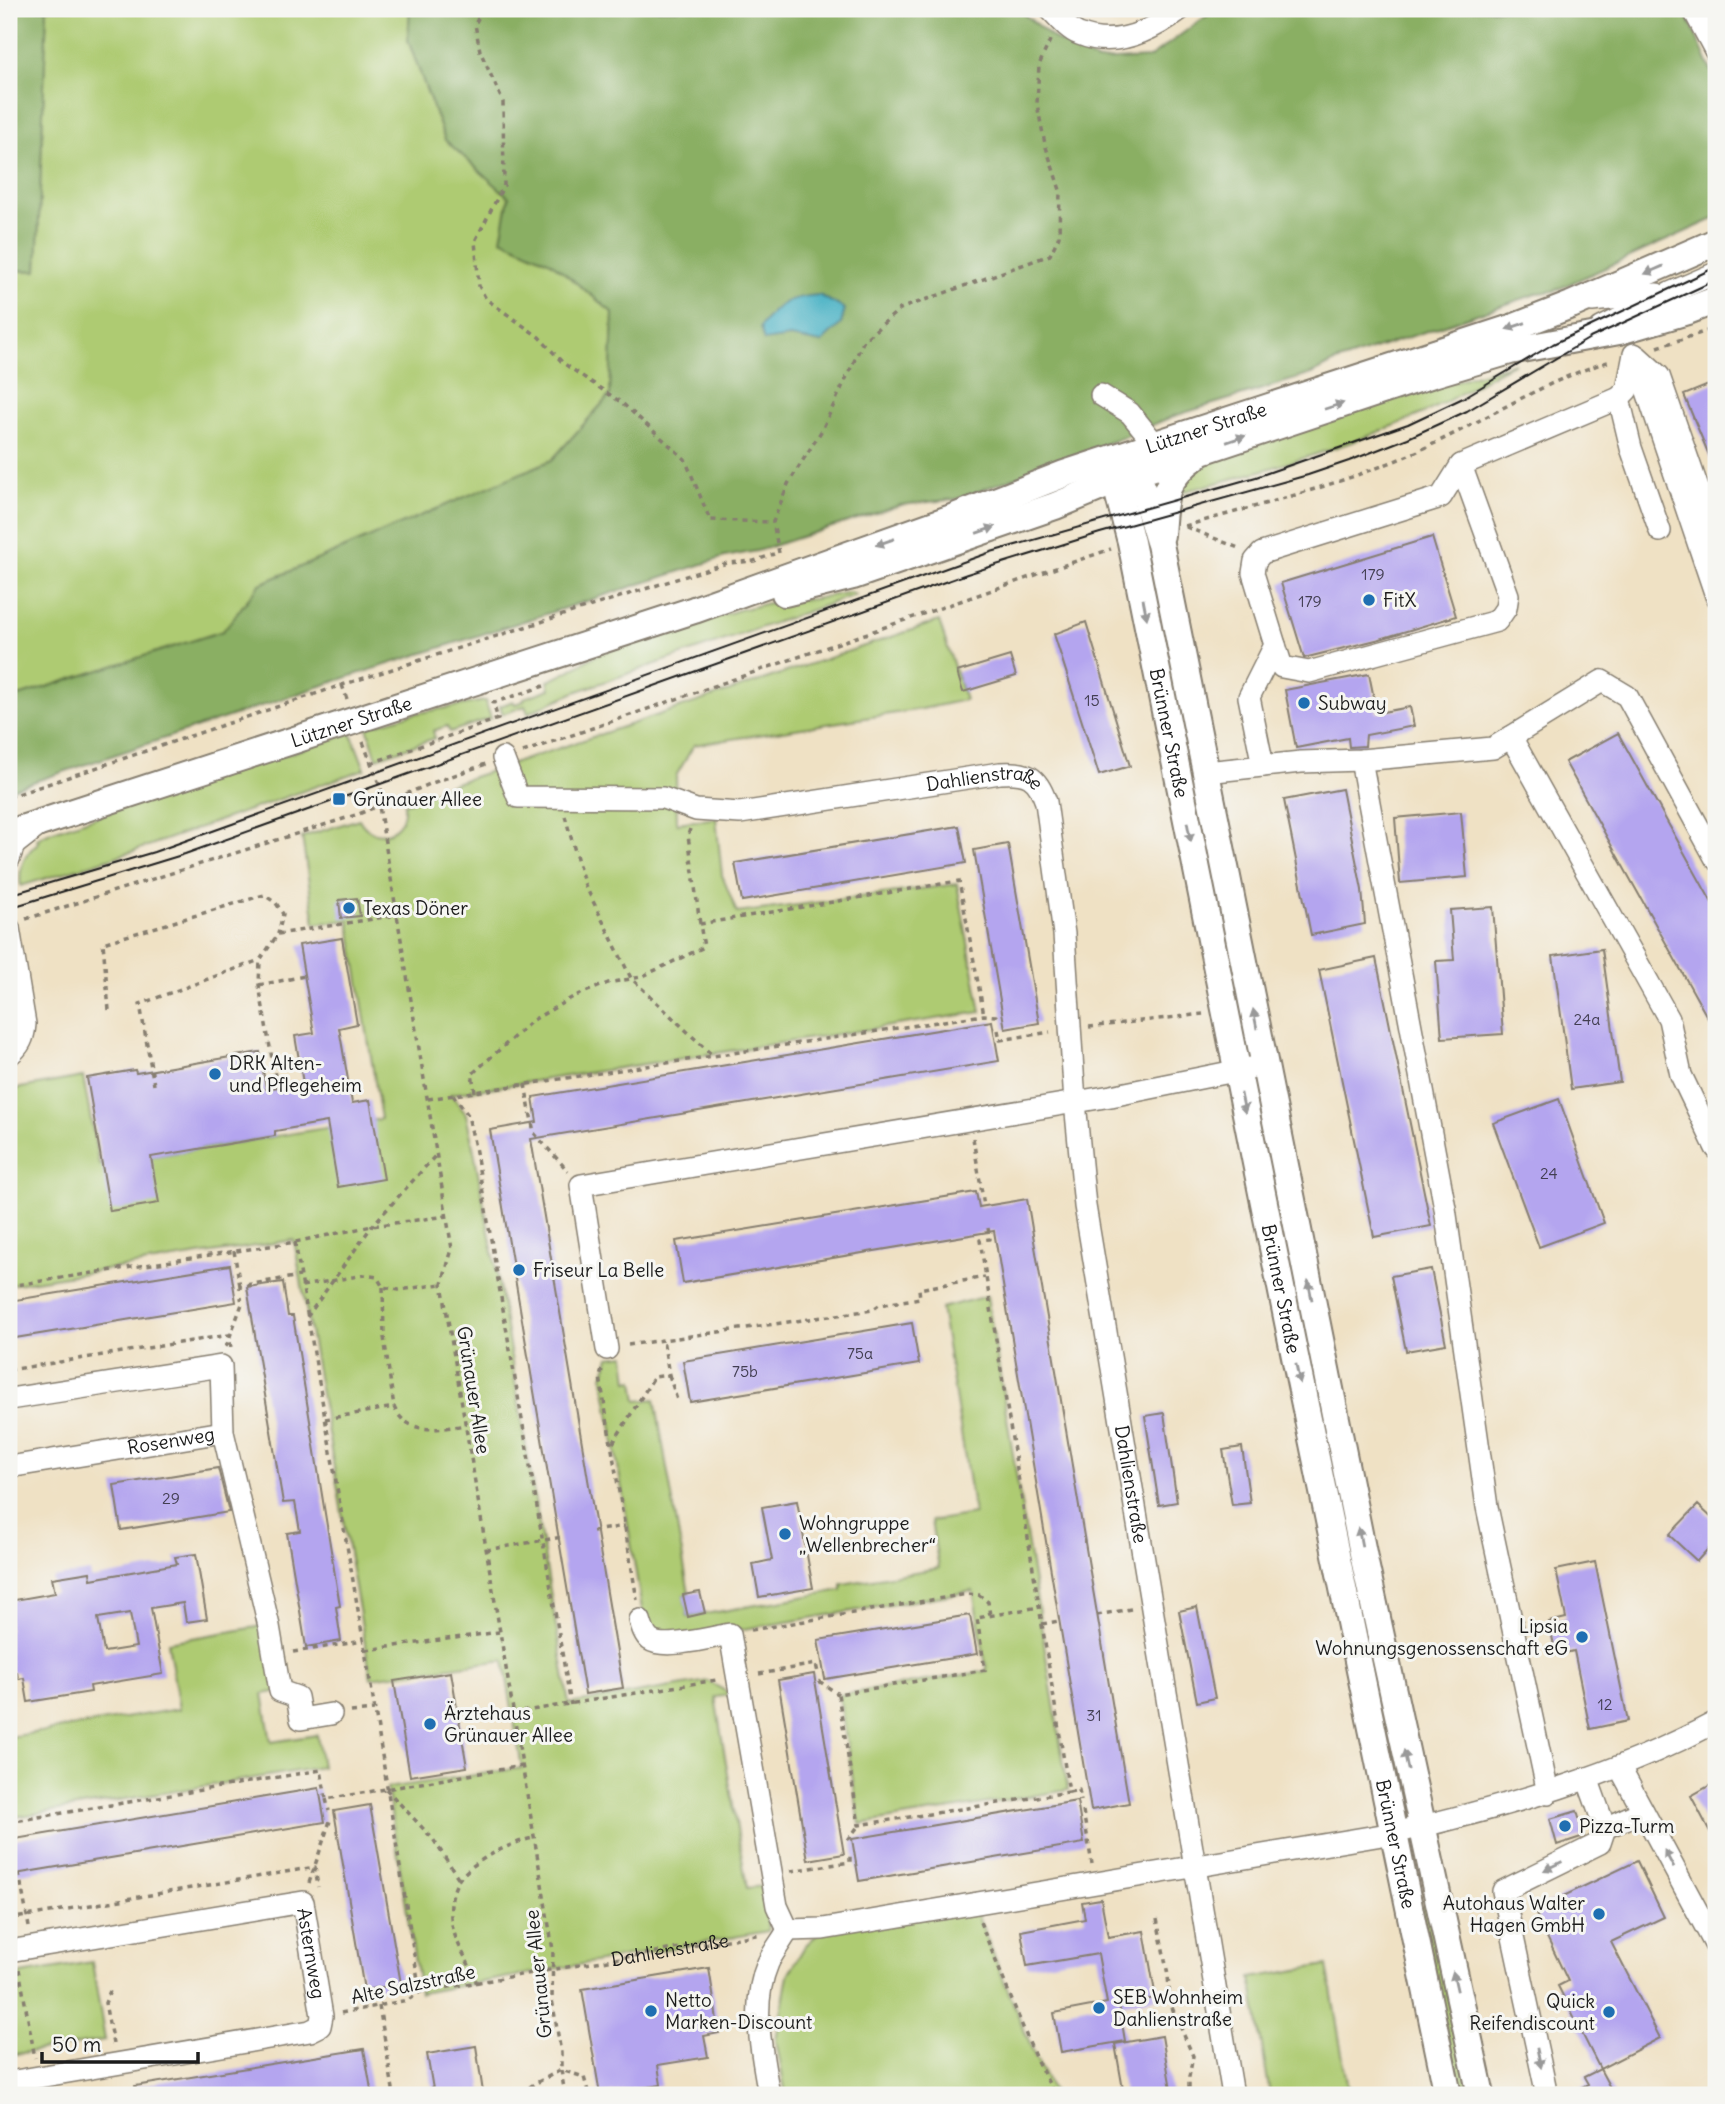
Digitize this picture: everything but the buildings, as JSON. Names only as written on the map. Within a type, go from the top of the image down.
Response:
[{"type":"main road","name":"Lützner Straße","points":[[9,833],[694,610],[949,519],[1125,463],[1517,326],[1716,242]]},
{"type":"main road","name":"Lützner Straße","points":[[694,610],[783,594],[853,576],[1070,500],[1125,463],[1203,450],[1453,368],[1510,352],[1619,331],[1716,300]]},
{"type":"main road","points":[[1167,537],[1164,502],[1169,483],[1177,470],[1203,450]]},
{"type":"main road","name":"Brünner Straße","points":[[1125,463],[1167,537],[1206,772],[1265,1065],[1421,1827],[1481,2095]]},
{"type":"main road","name":"Brünner Straße","points":[[1125,463],[1124,545],[1237,1071],[1448,2095]]},
{"type":"main road","points":[[1070,500],[1093,504],[1102,510],[1121,527],[1124,545]]},
{"type":"street","points":[[1055,14],[1077,33],[1103,40],[1129,38],[1181,9]]},
{"type":"street","points":[[1693,9],[1716,52]]},
{"type":"street","points":[[1577,340],[1716,273]]},
{"type":"street","points":[[1579,302],[1670,293]]},
{"type":"street","points":[[1619,331],[1634,354],[1716,596]]},
{"type":"street","points":[[1461,465],[1508,595],[1506,608],[1497,621],[1309,672],[1282,667],[1253,573],[1255,561],[1262,553],[1441,497],[1461,465],[1619,398],[1627,390],[1634,354]]},
{"type":"street","points":[[1634,354],[1659,376],[1714,527]]},
{"type":"street","points":[[1101,395],[1130,413],[1125,463]]},
{"type":"street","points":[[1619,398],[1631,448],[1660,531]]},
{"type":"street","points":[[1263,766],[1249,697],[1275,645]]},
{"type":"street","points":[[1206,772],[1493,748],[1602,681],[1628,696],[1716,859]]},
{"type":"street","points":[[1511,737],[1669,1019],[1682,1075],[1716,1148]]},
{"type":"street","points":[[503,758],[518,797],[663,798],[696,810]]},
{"type":"street","points":[[1361,760],[1445,1208],[1487,1507],[1548,1793]]},
{"type":"street","name":"Dahlienstraße","points":[[696,810],[740,813],[1000,773],[1017,772],[1031,776],[1041,787],[1046,802],[1064,934],[1075,1102],[1086,1206],[1150,1606],[1233,2095]]},
{"type":"street","points":[[9,859],[14,845],[47,820]]},
{"type":"street","points":[[9,1055],[18,1048],[24,1037],[25,1024],[13,925]]},
{"type":"street","points":[[607,1349],[581,1185],[1075,1102],[1265,1065]]},
{"type":"street","points":[[9,1399],[221,1366]]},
{"type":"street","name":"Rosenweg","points":[[9,1466],[223,1432],[221,1366]]},
{"type":"street","points":[[223,1432],[269,1626],[280,1691],[297,1697],[301,1718],[331,1714]]},
{"type":"street","points":[[640,1620],[643,1631],[651,1641],[665,1644],[730,1634],[777,1906],[788,1930]]},
{"type":"street","name":"Brünner Straße","points":[[1421,1827],[1548,1793],[1620,1768],[1716,1721]]},
{"type":"street","points":[[1620,1768],[1716,1946]]},
{"type":"street","points":[[1547,2095],[1503,1891],[1600,1843],[1605,1828],[1587,1779]]},
{"type":"street","points":[[1605,1828],[1643,1811]]},
{"type":"street","points":[[788,1930],[823,1929],[1421,1827]]},
{"type":"street","name":"Asternweg","points":[[9,2081],[310,2031],[320,2026],[322,2016],[303,1902],[19,1949]]},
{"type":"street","points":[[769,2095],[761,2043],[759,2006],[769,1962],[788,1930]]},
{"type":"path","points":[[482,9],[475,24],[480,51],[503,102],[504,185],[475,241],[479,286],[485,299],[539,337],[563,363],[622,404],[685,459],[710,520],[774,522]]},
{"type":"path","points":[[9,797],[342,685],[727,563],[754,561],[779,553],[774,522],[788,484],[822,430],[864,340],[900,309],[1050,255],[1059,236],[1060,190],[1045,144],[1037,104],[1039,65],[1055,14]]},
{"type":"path","points":[[1167,537],[1185,527],[1390,463],[1586,368],[1716,328]]},
{"type":"path","points":[[1185,527],[1259,556]]},
{"type":"path","points":[[13,925],[348,818],[432,783],[503,758],[564,740],[1124,545]]},
{"type":"path","points":[[371,763],[498,719],[493,703],[544,687]]},
{"type":"path","name":"Grünauer Allee","points":[[355,720],[381,789],[379,806],[447,1216],[452,1249],[442,1284],[553,1950],[552,1999],[565,2095]]},
{"type":"path","points":[[559,797],[584,883],[631,978],[712,1056]]},
{"type":"path","points":[[474,1092],[472,1074],[533,1020],[573,997],[608,983],[640,976],[704,947],[688,835],[696,810]]},
{"type":"path","points":[[700,924],[959,881],[984,1015]]},
{"type":"path","points":[[109,1010],[103,943],[264,895],[276,903],[283,914],[278,934],[260,960],[259,985],[278,1087]]},
{"type":"path","points":[[278,934],[398,915]]},
{"type":"path","points":[[154,1085],[140,1004],[260,960]]},
{"type":"path","points":[[259,985],[305,976]]},
{"type":"path","points":[[998,1030],[1000,1040],[1210,1013]]},
{"type":"path","points":[[428,1099],[984,1015],[996,1016],[996,1020]]},
{"type":"path","points":[[525,1084],[534,1133],[581,1185]]},
{"type":"path","points":[[453,1096],[468,1115],[476,1152],[571,1705]]},
{"type":"path","points":[[969,1119],[984,1206]]},
{"type":"path","points":[[307,1317],[372,1226],[436,1155]]},
{"type":"path","points":[[9,1286],[447,1216]]},
{"type":"path","points":[[988,1228],[990,1239],[980,1240],[985,1277],[1069,1791]]},
{"type":"path","points":[[295,1242],[420,1993]]},
{"type":"path","points":[[234,1251],[240,1287],[300,1276]]},
{"type":"path","points":[[302,1286],[364,1275],[377,1277],[383,1287],[384,1337],[394,1407],[399,1417],[407,1424],[421,1429],[466,1425]]},
{"type":"path","points":[[640,1620],[600,1377],[607,1349],[872,1310],[879,1305],[920,1298],[919,1289],[985,1277]]},
{"type":"path","points":[[383,1287],[399,1290],[442,1284]]},
{"type":"path","points":[[221,1366],[229,1335],[242,1304],[241,1297]]},
{"type":"path","points":[[663,1339],[669,1375],[678,1403]]},
{"type":"path","points":[[612,1445],[654,1377],[669,1375]]},
{"type":"path","points":[[325,1419],[394,1407]]},
{"type":"path","points":[[593,1531],[625,1527]]},
{"type":"path","points":[[486,1550],[562,1537]]},
{"type":"path","points":[[730,1634],[967,1594],[979,1595],[988,1602],[990,1616]]},
{"type":"path","points":[[1097,1615],[1150,1606]]},
{"type":"path","points":[[819,1681],[838,1694],[985,1670],[977,1618],[1039,1607]]},
{"type":"path","points":[[1042,1623],[1059,1621]]},
{"type":"path","points":[[365,1650],[499,1632]]},
{"type":"path","points":[[274,1655],[363,1641]]},
{"type":"path","points":[[513,1713],[816,1664],[818,1674]]},
{"type":"path","points":[[838,1694],[859,1825]]},
{"type":"path","points":[[326,1798],[522,1766]]},
{"type":"path","points":[[13,1839],[9,1821],[321,1770],[329,1811]]},
{"type":"path","points":[[386,1789],[433,1839],[459,1879]]},
{"type":"path","points":[[848,1840],[859,1825],[1069,1791],[1079,1790],[1081,1801]]},
{"type":"path","points":[[1083,1811],[1095,1883]]},
{"type":"path","points":[[303,1902],[330,1821]]},
{"type":"path","points":[[477,1984],[454,1931],[450,1912],[453,1894],[459,1879],[471,1868],[498,1851],[534,1838]]},
{"type":"path","points":[[771,1875],[850,1862],[850,1854]]},
{"type":"path","points":[[19,1873],[20,1977],[38,2077]]},
{"type":"path","points":[[973,1904],[1035,2057],[1055,2095]]},
{"type":"path","points":[[1157,1919],[1168,1975],[1170,2003],[1193,2056],[1189,2095]]},
{"type":"path","name":"Dahlienstraße","points":[[551,1972],[788,1930]]},
{"type":"path","name":"Alte Salzstraße","points":[[322,2016],[408,2000],[420,1993],[551,1972]]},
{"type":"path","points":[[9,1995],[18,1988],[20,1977]]},
{"type":"path","points":[[110,1992],[105,2004],[117,2064]]},
{"type":"path","points":[[379,2006],[394,2095]]},
{"type":"path","points":[[519,2095],[561,2070],[584,2077],[589,2095]]},
{"type":"green space","points":[[9,9],[47,9],[37,271],[9,270]]},
{"type":"green space","points":[[47,9],[410,9],[408,40],[445,140],[509,197],[502,239],[551,262],[613,313],[610,395],[552,460],[260,584],[223,631],[9,699],[9,270],[37,271]]},
{"type":"green space","points":[[410,9],[1021,9],[1054,39],[1098,61],[1149,58],[1216,9],[1674,9],[1688,17],[1716,82],[1716,218],[1554,291],[1539,293],[1333,363],[1312,374],[1174,416],[957,499],[901,505],[757,551],[725,557],[345,678],[9,790],[9,699],[223,631],[260,584],[552,460],[610,395],[613,313],[551,262],[501,239],[509,197],[445,140],[408,40]]},
{"type":"green space","points":[[1515,363],[1437,406],[1366,437],[1272,468],[1177,493],[1193,470],[1223,456],[1328,419]]},
{"type":"green space","points":[[1150,543],[1195,772],[1189,773],[1143,544]]},
{"type":"green space","points":[[850,592],[855,595],[575,692],[528,713],[525,706],[503,714],[500,706],[513,701],[515,704],[524,701],[524,698],[550,689],[548,681],[603,652],[739,610],[777,601],[814,599]]},
{"type":"green space","points":[[939,621],[965,700],[694,745],[676,776],[677,823],[716,818],[722,875],[737,913],[957,884],[981,1012],[451,1094],[466,1114],[474,1151],[569,1704],[708,1681],[732,1695],[715,1697],[747,1888],[763,1886],[768,1931],[420,1993],[387,1788],[522,1768],[504,1660],[371,1678],[294,1240],[9,1285],[9,1090],[83,1077],[99,1165],[381,1119],[349,920],[315,924],[302,837],[359,819],[372,832],[388,832],[400,823],[404,804],[443,787]]},
{"type":"green space","points":[[485,701],[491,718],[450,732],[447,726],[433,731],[435,738],[377,758],[367,727],[412,714]]},
{"type":"green space","points":[[351,733],[365,769],[131,852],[21,886],[22,867],[26,856],[39,842],[37,839],[50,832]]},
{"type":"green space","points":[[1203,817],[1242,1007],[1235,1008],[1198,818]]},
{"type":"green space","points":[[1261,1107],[1375,1672],[1398,1771],[1392,1772],[1258,1108]]},
{"type":"green space","points":[[987,1296],[1068,1790],[860,1824],[839,1695],[987,1671],[973,1591],[648,1645],[603,1377],[609,1357],[625,1355],[628,1381],[634,1380],[637,1401],[655,1399],[689,1594],[684,1595],[688,1617],[842,1590],[842,1584],[939,1568],[931,1521],[974,1514],[941,1308]]},
{"type":"green space","points":[[269,1625],[280,1691],[263,1694],[271,1742],[317,1735],[322,1767],[9,1818],[9,1737],[179,1709],[168,1642]]},
{"type":"green space","points":[[973,1904],[1035,2057],[1055,2095],[786,2095],[776,2040],[788,1975],[805,1946],[823,1929]]},
{"type":"green space","points":[[1428,1905],[1470,2095],[1460,2095],[1421,1907]]},
{"type":"green space","points":[[92,1962],[105,2040],[9,2055],[9,1976]]},
{"type":"green space","points":[[1327,1965],[1349,2095],[1270,2095],[1251,1978]]},
{"type":"water","points":[[819,295],[845,309],[841,324],[821,343],[790,337],[764,341],[760,327],[779,306],[792,299]]},
{"type":"tram line","points":[[9,895],[154,852],[991,552],[1256,477],[1408,424],[1463,398],[1553,344],[1716,267]]},
{"type":"tram line","points":[[9,908],[185,854],[967,574],[1349,461],[1467,411],[1590,338],[1716,280]]},
{"type":"place","name":"FitX","points":[[1369,600]]},
{"type":"place","name":"Subway","points":[[1304,703]]},
{"type":"place","name":"Grünauer Allee","points":[[339,799]]},
{"type":"place","name":"Texas Döner","points":[[349,908]]},
{"type":"place","name":"DRK Alten- und Pflegeheim","points":[[215,1074]]},
{"type":"place","name":"Friseur La Belle","points":[[519,1270]]},
{"type":"place","name":"Wohngruppe „Wellenbrecher“","points":[[785,1534]]},
{"type":"place","name":"Lipsia Wohnungsgenossenschaft eG","points":[[1582,1637]]},
{"type":"place","name":"Ärztehaus Grünauer Allee","points":[[430,1724]]},
{"type":"place","name":"Pizza-Turm","points":[[1565,1826]]},
{"type":"place","name":"Autohaus Walter Hagen GmbH","points":[[1599,1914]]},
{"type":"place","name":"SEB Wohnheim Dahlienstraße","points":[[1099,2008]]},
{"type":"place","name":"Netto Marken-Discount","points":[[651,2011]]},
{"type":"place","name":"Quick Reifendiscount","points":[[1609,2012]]}]
